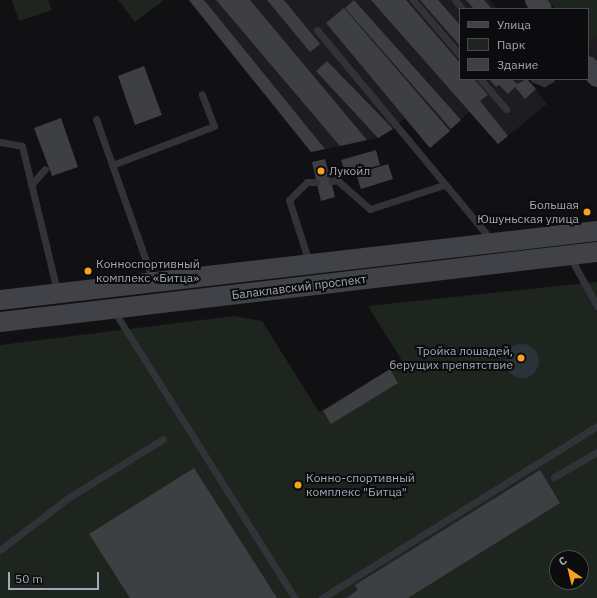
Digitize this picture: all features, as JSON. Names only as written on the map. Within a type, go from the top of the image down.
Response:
[{"type":"main road","points":[[535,0],[541,8]]},
{"type":"main road","points":[[589,67],[597,77]]},
{"type":"main road","name":"Балаклавский проспект","points":[[0,300],[310,266],[597,231]]},
{"type":"main road","name":"Балаклавский проспект","points":[[0,322],[597,252]]},
{"type":"lane","points":[[413,0],[459,54]]},
{"type":"lane","points":[[455,0],[461,8]]},
{"type":"lane","points":[[317,30],[444,185],[495,244]]},
{"type":"lane","points":[[481,80],[506,109]]},
{"type":"lane","points":[[536,80],[544,83],[549,80]]},
{"type":"lane","points":[[112,165],[214,126],[202,94]]},
{"type":"lane","points":[[96,119],[154,284]]},
{"type":"lane","points":[[0,142],[22,146],[58,294]]},
{"type":"lane","points":[[32,186],[45,169]]},
{"type":"lane","points":[[331,181],[337,180],[370,209],[444,185]]},
{"type":"lane","points":[[310,266],[289,200],[308,182],[316,182]]},
{"type":"lane","points":[[569,255],[597,306]]},
{"type":"lane","points":[[112,309],[295,598]]},
{"type":"lane","points":[[322,598],[597,426]]},
{"type":"lane","points":[[0,550],[68,498],[163,438]]},
{"type":"lane","points":[[554,477],[597,452]]},
{"type":"shaded area","points":[[188,0],[489,0],[496,8],[459,8],[459,80],[528,80],[547,104],[498,144],[469,112],[430,148],[405,119],[378,138],[311,152]]},
{"type":"shaded area","points":[[597,36],[597,64],[589,53],[589,41]]},
{"type":"shaded area","points":[[525,344],[534,349],[538,354],[538,368],[534,373],[529,377],[519,378],[515,377],[506,368],[505,358],[506,354],[515,345]]},
{"type":"green space","points":[[12,0],[48,0],[52,10],[19,21]]},
{"type":"green space","points":[[118,0],[164,0],[135,22]]},
{"type":"green space","points":[[548,0],[597,0],[597,36],[589,41],[589,8],[554,8]]},
{"type":"green space","name":"Конно-спортивный комплекс \"Битца\"","points":[[597,282],[597,598],[0,598],[0,345],[234,316],[262,321],[319,412],[390,369],[404,364],[368,306]]},
{"type":"building","points":[[189,0],[204,0],[325,149],[311,152]]},
{"type":"building","points":[[216,0],[250,0],[367,140],[340,146]]},
{"type":"building","points":[[267,0],[284,0],[320,44],[310,52]]},
{"type":"building","points":[[354,0],[461,120],[451,129],[345,8]]},
{"type":"building","points":[[371,0],[406,0],[459,62],[459,80],[475,80],[488,95],[480,101],[508,136],[498,144]]},
{"type":"building","points":[[420,0],[438,0],[459,24],[459,45]]},
{"type":"building","points":[[466,0],[484,0],[491,8],[473,8]]},
{"type":"building","points":[[344,8],[450,131],[430,148],[326,23]]},
{"type":"building","points":[[327,61],[393,129],[378,138],[316,71]]},
{"type":"building","points":[[144,66],[162,115],[135,125],[118,76]]},
{"type":"building","points":[[490,80],[513,80],[517,84],[528,80],[536,89],[525,99],[515,87],[508,94],[499,85],[496,87]]},
{"type":"building","points":[[61,118],[78,167],[52,176],[34,128]]},
{"type":"building","points":[[376,150],[380,165],[346,175],[341,160]]},
{"type":"building","name":"Лукойл","points":[[325,159],[335,197],[321,201],[312,162]]},
{"type":"building","points":[[388,164],[393,179],[361,189],[356,174]]},
{"type":"building","points":[[390,369],[398,383],[331,424],[323,411]]},
{"type":"building","points":[[194,468],[277,598],[130,598],[89,534]]},
{"type":"building","points":[[540,470],[560,503],[408,598],[346,598],[358,590],[355,585]]},
{"type":"place","name":"Лукойл","points":[[321,171]]},
{"type":"place","name":"Большая Юшуньская улица","points":[[587,212]]},
{"type":"place","name":"Конноспортивный комплекс «Битца»","points":[[88,271]]},
{"type":"place","name":"Тройка лошадей, берущих препятствие","points":[[521,358]]},
{"type":"place","name":"Конно-спортивный комплекс \"Битца\"","points":[[298,485]]}]
